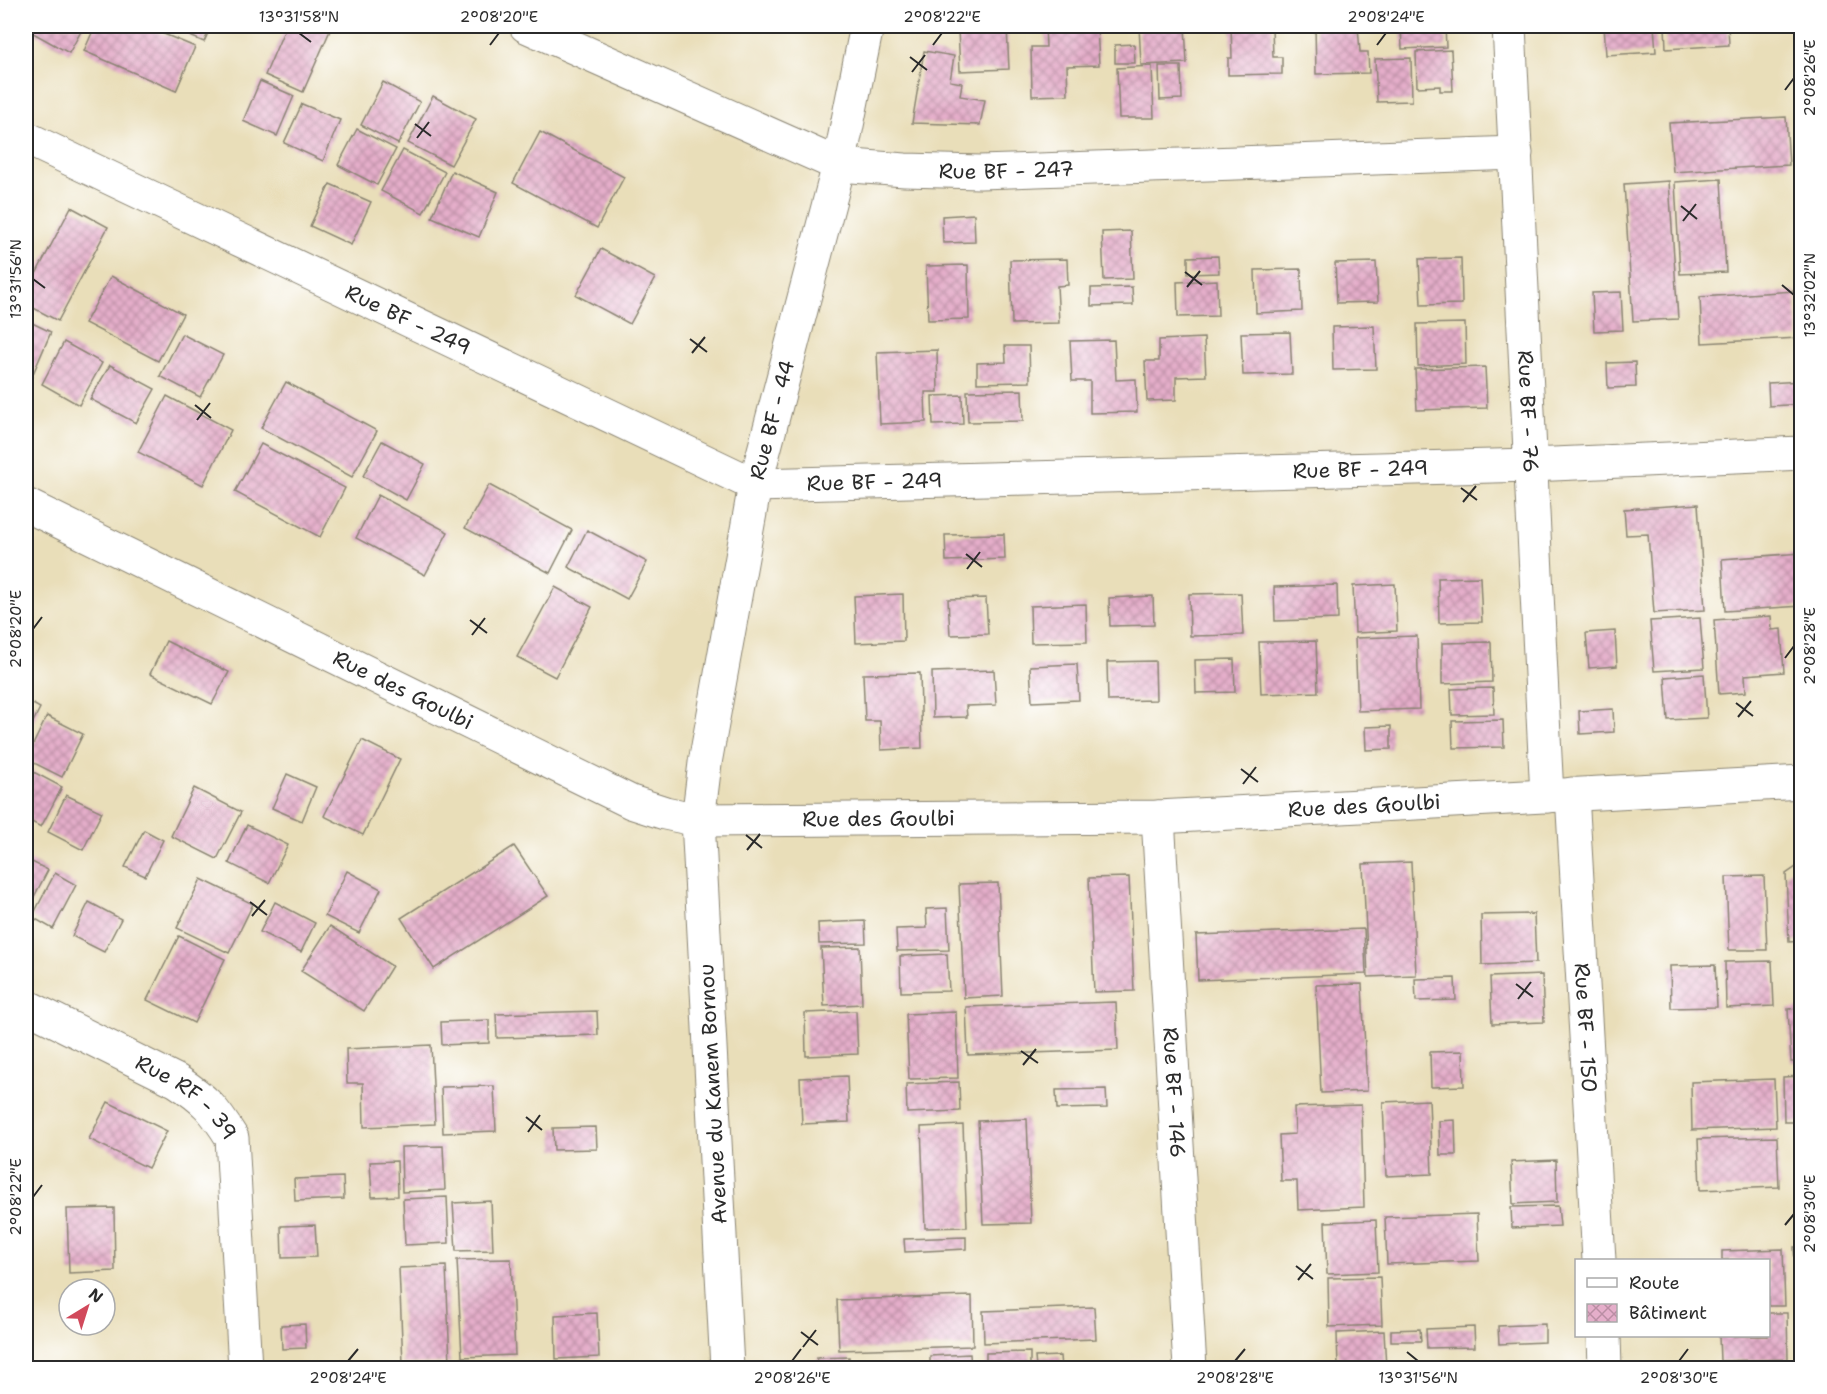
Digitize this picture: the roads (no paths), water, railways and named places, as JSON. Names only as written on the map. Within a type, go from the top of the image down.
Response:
[{"type":"street","name":"Rue BF - 247","points":[[526,26],[839,165],[980,172],[1516,153]]},
{"type":"street","name":"Rue BF - 44","points":[[698,820],[705,763],[755,485],[839,165],[867,26]]},
{"type":"street","name":"Rue BF - 76","points":[[1509,26],[1531,465],[1560,795]]},
{"type":"street","name":"Rue BF - 249","points":[[26,138],[755,485],[1531,465],[1802,453]]},
{"type":"street","name":"Rue des Goulbi","points":[[26,505],[631,802],[665,813],[698,820],[1158,817],[1802,782]]},
{"type":"street","name":"Rue BF - 150","points":[[1560,795],[1599,1259]]},
{"type":"street","name":"Rue BF - 146","points":[[1158,817],[1190,1368]]},
{"type":"street","name":"Avenue du Kanem Bornou","points":[[698,820],[727,1368]]},
{"type":"street","name":"Rue RF - 39","points":[[26,1006],[177,1081],[199,1095],[216,1112],[232,1138],[245,1368]]},
{"type":"street","points":[[1604,1337],[1605,1368]]}]
